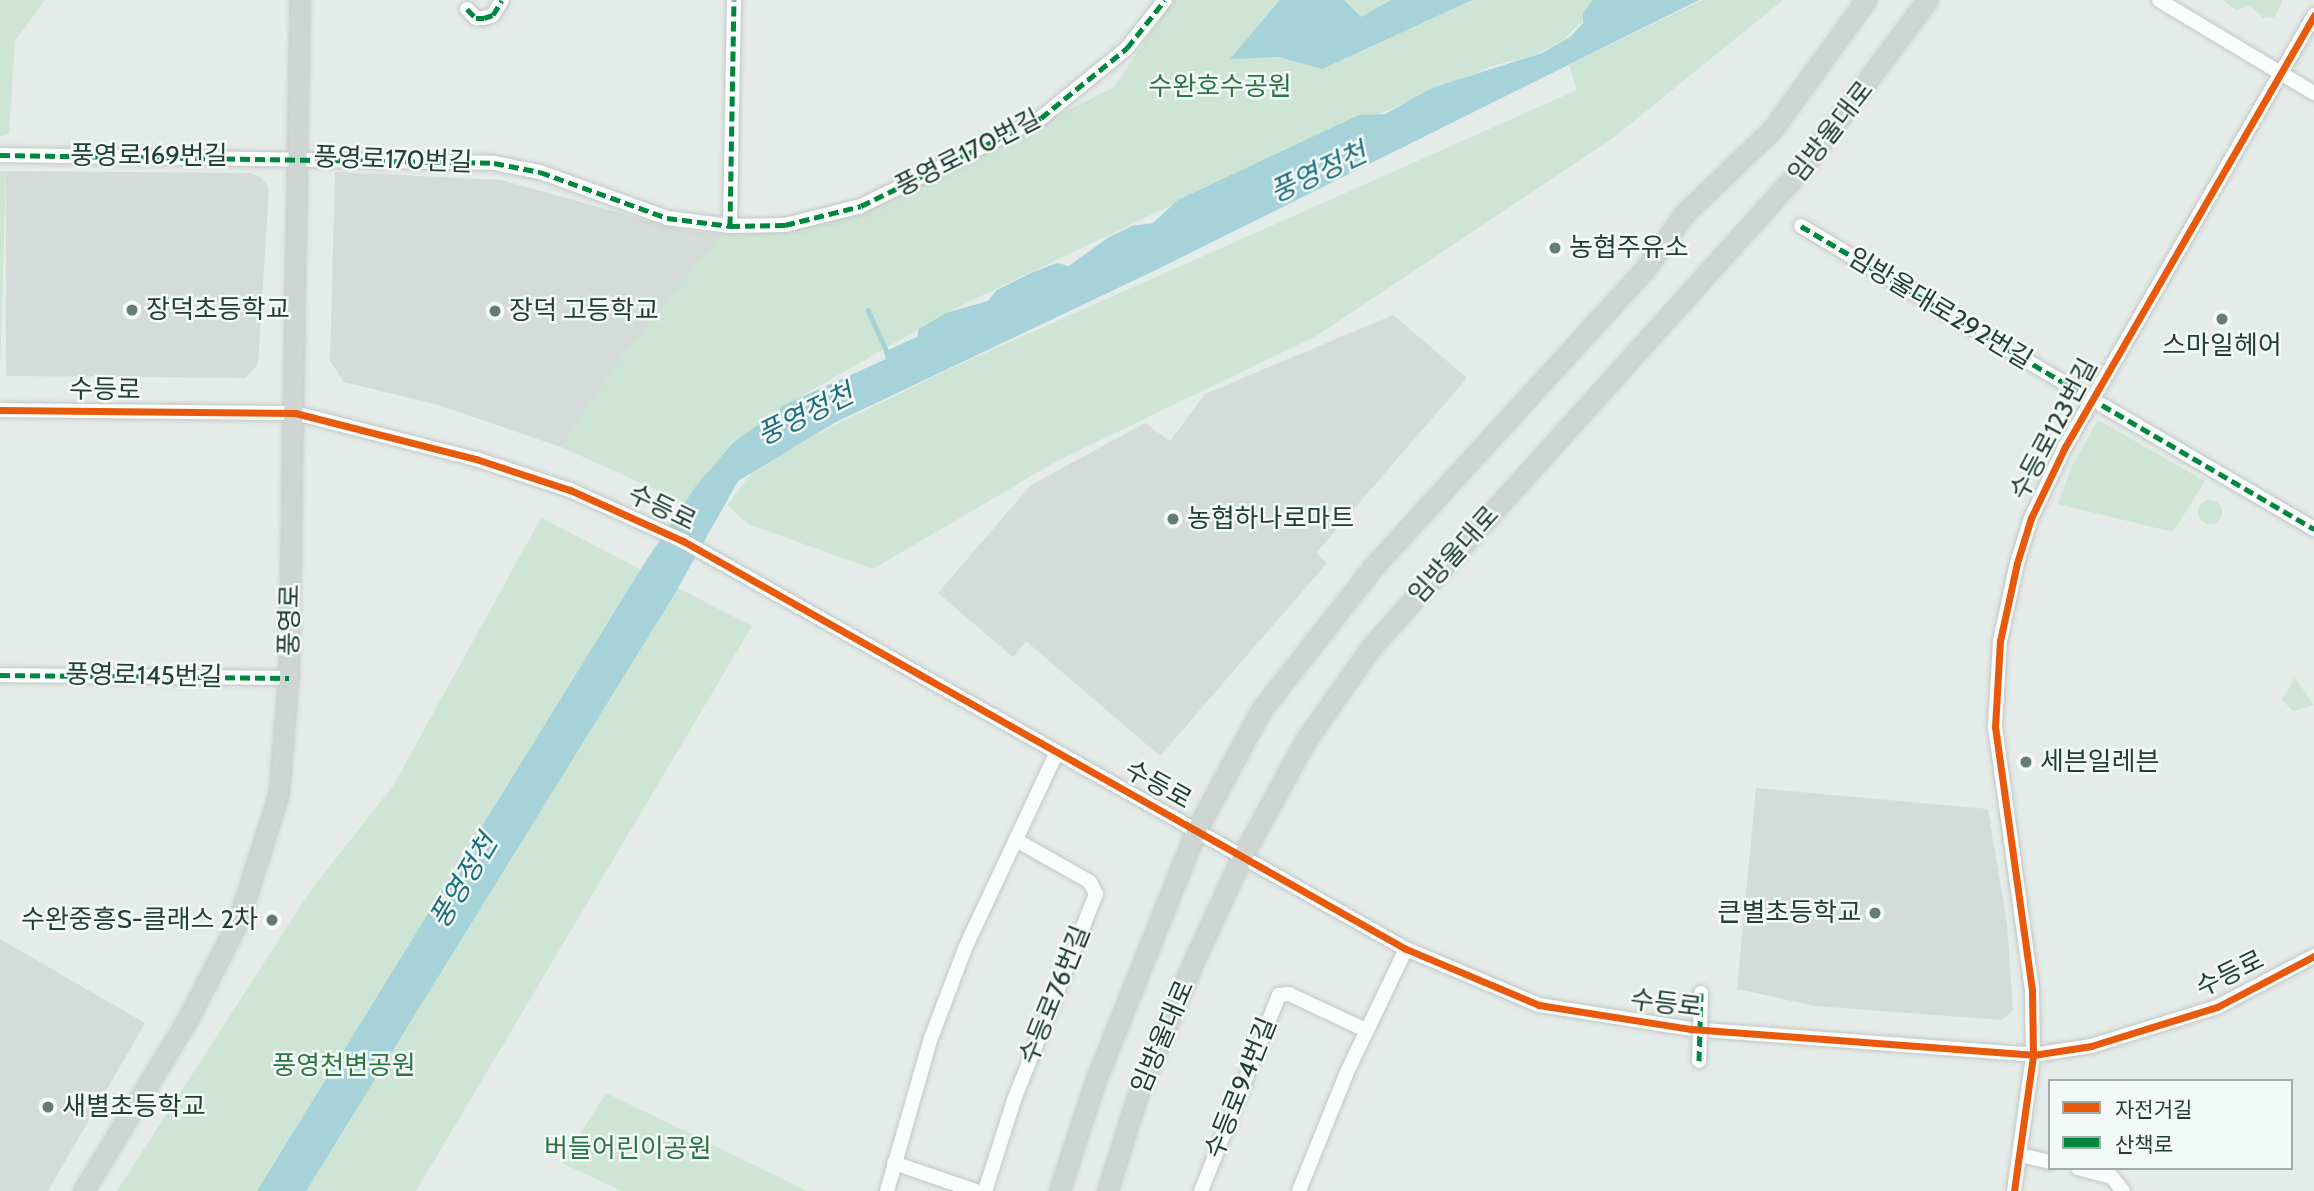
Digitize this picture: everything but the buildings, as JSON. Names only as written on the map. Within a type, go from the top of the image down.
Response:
[{"type":"main road","name":"풍영로","points":[[84,1191],[188,1020],[250,893],[279,795],[289,678],[300,0]]},
{"type":"main road","name":"임방울대로","points":[[1060,1191],[1096,1081],[1196,830],[1262,710],[1374,567],[1646,269],[1685,214],[1772,131],[1867,0]]},
{"type":"main road","name":"임방울대로","points":[[1108,1191],[1137,1099],[1243,856],[1306,741],[1371,647],[1770,208],[1901,42],[1928,0]]},
{"type":"street","points":[[467,9],[476,18],[484,18],[493,15],[502,0]]},
{"type":"street","points":[[730,226],[734,0]]},
{"type":"street","name":"풍영로170번길","points":[[297,157],[494,163],[540,172],[667,218],[730,226],[785,225],[861,206],[1009,136],[1099,74],[1127,48],[1165,0]]},
{"type":"street","points":[[2160,0],[2314,93]]},
{"type":"street","name":"수등로123번길","points":[[2014,1191],[2033,1055],[2028,933],[2001,788],[1995,727],[2000,641],[2017,563],[2031,518],[2065,447],[2314,15]]},
{"type":"street","name":"풍영로169번길","points":[[0,155],[297,157]]},
{"type":"street","name":"임방울대로292번길","points":[[1801,226],[2078,391]]},
{"type":"street","points":[[2102,405],[2314,529]]},
{"type":"street","name":"수등로","points":[[0,410],[295,413],[476,459],[607,505],[683,541],[1406,949],[1511,996],[1577,1013],[1691,1029],[2033,1055],[2155,1029],[2217,1007],[2314,956]]},
{"type":"street","name":"풍영로145번길","points":[[0,675],[289,678]]},
{"type":"street","points":[[887,1191],[950,986],[1057,752]]},
{"type":"street","name":"수등로76번길","points":[[985,1191],[1014,1100],[1096,894],[1090,882],[1016,840]]},
{"type":"street","points":[[1300,1191],[1366,1030],[1406,949]]},
{"type":"street","points":[[1699,1061],[1702,993]]},
{"type":"street","name":"수등로94번길","points":[[1201,1191],[1279,995],[1289,994],[1366,1030]]},
{"type":"street","points":[[2020,1155],[2048,1162]]},
{"type":"street","points":[[894,1163],[976,1191]]},
{"type":"street","points":[[2086,1170],[2112,1177],[2123,1191]]},
{"type":"shaded area","name":"장덕초등학교","points":[[6,171],[251,173],[262,178],[269,189],[258,364],[246,378],[6,376]]},
{"type":"shaded area","name":"장덕 고등학교","points":[[335,172],[501,180],[678,229],[722,235],[623,356],[561,447],[438,405],[344,382],[330,361]]},
{"type":"shaded area","name":"농협하나로마트","points":[[1393,315],[1467,378],[1316,553],[1327,563],[1160,756],[1026,641],[1013,657],[938,593],[1031,485],[1145,423],[1170,441],[1205,394]]},
{"type":"shaded area","name":"큰별초등학교","points":[[1756,788],[1988,809],[2007,924],[2013,1010],[2002,1020],[1815,1006],[1737,989]]},
{"type":"shaded area","name":"새별초등학교","points":[[0,939],[145,1023],[48,1191],[0,1191]]},
{"type":"green space","points":[[0,0],[45,0],[15,41],[9,134],[0,136]]},
{"type":"green space","name":"수완호수공원","points":[[1173,0],[1604,0],[1561,42],[1531,56],[1492,66],[1226,179],[958,307],[798,398],[685,503],[561,447],[623,356],[722,235],[855,216],[1114,87]]},
{"type":"green space","points":[[1702,0],[1783,0],[1613,138],[1318,335],[1057,461],[873,569],[748,524],[727,505],[753,471],[813,436],[956,366],[1577,90],[1569,65]]},
{"type":"green space","points":[[2223,0],[2282,0],[2282,3],[2274,17],[2263,18],[2250,6],[2236,10]]},
{"type":"green space","points":[[0,171],[6,171],[0,373]]},
{"type":"green space","points":[[2098,420],[2205,481],[2173,532],[2058,504],[2072,466]]},
{"type":"green space","points":[[2210,500],[2219,503],[2222,512],[2219,521],[2210,524],[2201,521],[2198,512],[2201,503]]},
{"type":"green space","name":"풍영천변공원","points":[[541,518],[752,626],[416,1191],[117,1191],[311,890],[393,786]]},
{"type":"green space","points":[[2295,678],[2314,705],[2293,711],[2282,700]]},
{"type":"green space","name":"버들어린이공원","points":[[606,1093],[807,1191],[622,1191],[562,1163]]},
{"type":"water","name":"수완호수공원","points":[[1280,0],[1344,0],[1361,17],[1391,0],[1472,0],[1322,69],[1279,57],[1230,59]]},
{"type":"water","name":"풍영정천","points":[[1593,0],[1699,0],[1160,268],[834,423],[738,481],[674,595],[306,1191],[257,1191],[644,564],[696,486],[733,443],[784,405],[886,359],[884,352],[917,337],[919,329],[946,313],[988,301],[997,290],[1057,263],[1069,266],[1109,237],[1132,226],[1153,223],[1178,200],[1359,115],[1385,114],[1432,88],[1542,53],[1570,37],[1583,23],[1583,13]]},
{"type":"waterway","points":[[868,310],[888,354]]},
{"type":"marked path","points":[[467,9],[476,18],[484,18],[493,15],[502,0]]},
{"type":"marked path","points":[[730,226],[734,0]]},
{"type":"marked path","points":[[0,155],[494,163],[540,172],[667,218],[730,226],[785,225],[861,206],[1041,118],[1127,48],[1165,0]]},
{"type":"marked path","points":[[1801,226],[2078,391]]},
{"type":"marked path","points":[[2102,405],[2314,529]]},
{"type":"marked path","points":[[0,675],[289,678]]},
{"type":"marked path","points":[[1699,1061],[1701,993]]},
{"type":"cycle path","points":[[2014,1191],[2033,1055],[2032,990],[1995,727],[2000,641],[2017,563],[2031,518],[2065,447],[2314,15]]},
{"type":"cycle path","points":[[0,410],[295,413],[476,459],[570,490],[683,541],[1406,949],[1539,1005],[1691,1029],[2033,1055],[2091,1046],[2217,1007],[2314,956]]},
{"type":"place","name":"농협주유소","points":[[1555,248]]},
{"type":"place","name":"장덕초등학교","points":[[132,310]]},
{"type":"place","name":"장덕 고등학교","points":[[495,311]]},
{"type":"place","name":"스마일헤어","points":[[2222,319]]},
{"type":"place","name":"농협하나로마트","points":[[1173,519]]},
{"type":"place","name":"세븐일레븐","points":[[2026,762]]},
{"type":"place","name":"큰별초등학교","points":[[1875,913]]},
{"type":"place","name":"수완중흥S-클래스 2차","points":[[272,920]]},
{"type":"place","name":"새별초등학교","points":[[48,1107]]}]
